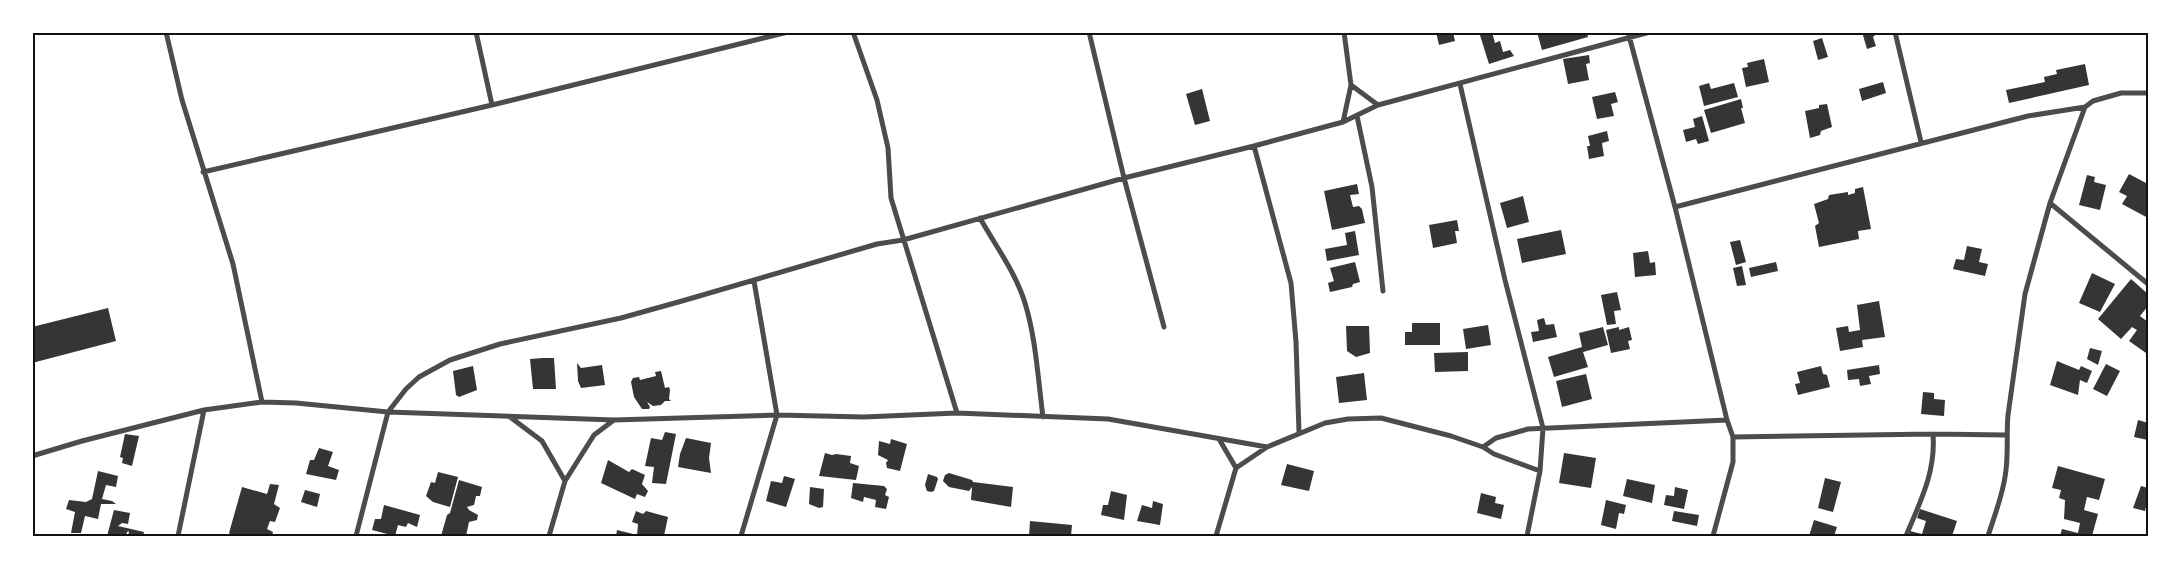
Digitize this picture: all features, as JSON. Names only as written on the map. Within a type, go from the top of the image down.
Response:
[{"type":"street","points":[[166,32],[182,100],[233,264],[262,402]]},
{"type":"street","points":[[476,32],[492,105]]},
{"type":"street","points":[[204,172],[492,105],[788,32]]},
{"type":"street","points":[[854,32],[877,100],[884,129],[888,148],[891,198],[956,414]]},
{"type":"street","points":[[1089,32],[1124,178],[1164,327]]},
{"type":"street","points":[[1342,122],[1351,85],[1344,32]]},
{"type":"street","points":[[356,536],[388,412],[406,389],[419,377],[450,360],[500,344],[621,318],[877,244],[903,240],[1124,178],[1342,122],[1378,105],[1460,84],[1629,35],[1650,32]]},
{"type":"street","points":[[1895,32],[1921,142]]},
{"type":"street","points":[[1629,35],[1675,207],[1727,420],[1733,437],[1733,462],[1713,536]]},
{"type":"street","points":[[1460,84],[1505,280],[1543,428],[1540,471],[1527,536]]},
{"type":"street","points":[[1351,85],[1378,105]]},
{"type":"street","points":[[1675,207],[1921,142],[2028,116],[2085,107],[2093,101],[2121,94],[2148,93]]},
{"type":"street","points":[[1988,536],[2005,478],[2008,453],[2006,435],[2025,294],[2050,203],[2085,107]]},
{"type":"street","points":[[1356,116],[1372,187],[1383,291]]},
{"type":"street","points":[[1254,146],[1291,283],[1296,342],[1299,432]]},
{"type":"street","points":[[2050,203],[2148,284]]},
{"type":"street","points":[[980,218],[1014,278],[1024,301],[1031,326],[1043,417]]},
{"type":"street","points":[[741,536],[777,415],[754,281]]},
{"type":"street","points":[[32,456],[82,441],[204,410],[262,402],[296,403],[388,412],[614,420],[777,415],[864,417],[956,414],[1108,419],[1268,447]]},
{"type":"street","points":[[178,536],[204,410]]},
{"type":"street","points":[[510,417],[542,442],[565,481]]},
{"type":"street","points":[[1216,536],[1236,468],[1268,447],[1299,432],[1324,423],[1348,419],[1381,418],[1451,436],[1540,471]]},
{"type":"street","points":[[548,536],[565,481],[594,435],[614,420]]},
{"type":"street","points":[[1483,447],[1496,438],[1528,429],[1727,420]]},
{"type":"street","points":[[1733,437],[1933,434],[2006,435]]},
{"type":"street","points":[[1906,536],[1929,480],[1934,453],[1933,434]]},
{"type":"street","points":[[1219,439],[1236,468]]},
{"type":"building","points":[[1436,32],[1453,32],[1455,41],[1439,45]]},
{"type":"building","points":[[1479,32],[1492,32],[1495,43],[1500,41],[1503,52],[1510,50],[1514,56],[1489,64]]},
{"type":"building","points":[[1537,32],[1587,32],[1588,37],[1542,50]]},
{"type":"building","points":[[1862,32],[1878,32],[1873,37],[1876,46],[1867,49]]},
{"type":"building","points":[[1822,38],[1828,57],[1818,60],[1813,41]]},
{"type":"building","points":[[1589,55],[1590,63],[1586,64],[1589,80],[1568,84],[1563,59]]},
{"type":"building","points":[[1764,59],[1769,82],[1746,87],[1742,68],[1748,67],[1747,63]]},
{"type":"building","points":[[2085,64],[2089,85],[2009,103],[2006,90],[2045,82],[2044,77],[2057,74],[2056,70]]},
{"type":"building","points":[[1883,82],[1886,93],[1862,101],[1859,89]]},
{"type":"building","points":[[1709,83],[1711,89],[1734,83],[1738,97],[1704,106],[1699,86]]},
{"type":"building","points":[[1202,89],[1210,121],[1195,125],[1186,94]]},
{"type":"building","points":[[1615,92],[1618,102],[1611,104],[1614,116],[1597,119],[1592,97]]},
{"type":"building","points":[[1741,99],[1745,123],[1711,133],[1704,110]]},
{"type":"building","points":[[1827,104],[1832,127],[1821,131],[1820,135],[1810,138],[1805,111]]},
{"type":"building","points":[[1702,116],[1709,141],[1698,144],[1696,139],[1686,142],[1683,130],[1695,127],[1693,119]]},
{"type":"building","points":[[1607,131],[1609,141],[1602,143],[1604,156],[1589,159],[1587,146],[1590,146],[1588,136]]},
{"type":"building","points":[[2129,174],[2146,183],[2148,178],[2148,218],[2122,204],[2127,196],[2119,192]]},
{"type":"building","points":[[2087,175],[2095,177],[2094,182],[2106,185],[2100,210],[2079,205]]},
{"type":"building","points":[[1357,184],[1359,194],[1350,195],[1353,207],[1359,206],[1362,209],[1365,223],[1332,230],[1324,191]]},
{"type":"building","points":[[1863,187],[1871,229],[1858,231],[1859,239],[1819,247],[1815,226],[1819,223],[1814,204],[1828,199],[1829,195],[1848,192],[1848,195],[1855,193],[1855,189]]},
{"type":"building","points":[[1523,196],[1529,222],[1507,228],[1500,203]]},
{"type":"building","points":[[1457,220],[1459,231],[1455,231],[1457,243],[1433,248],[1429,225]]},
{"type":"building","points":[[1561,230],[1566,254],[1522,263],[1517,239]]},
{"type":"building","points":[[1355,231],[1359,255],[1327,261],[1325,249],[1347,245],[1345,233]]},
{"type":"building","points":[[1740,240],[1746,262],[1736,265],[1730,242]]},
{"type":"building","points":[[1967,246],[1982,249],[1979,262],[1988,264],[1985,276],[1953,269],[1956,259],[1964,260]]},
{"type":"building","points":[[1648,251],[1650,263],[1655,262],[1656,275],[1635,277],[1633,253]]},
{"type":"building","points":[[1355,262],[1360,282],[1353,284],[1352,287],[1330,292],[1328,283],[1334,281],[1330,268]]},
{"type":"building","points":[[1776,262],[1778,271],[1751,277],[1749,268]]},
{"type":"building","points":[[1742,266],[1746,285],[1737,286],[1733,268]]},
{"type":"building","points":[[2092,273],[2115,284],[2100,312],[2079,303]]},
{"type":"building","points":[[2131,279],[2148,294],[2148,306],[2140,316],[2148,322],[2148,349],[2146,353],[2129,341],[2137,330],[2132,327],[2121,339],[2098,319]]},
{"type":"building","points":[[1617,292],[1621,310],[1614,311],[1616,324],[1607,325],[1601,295]]},
{"type":"building","points":[[1879,301],[1885,337],[1862,340],[1863,347],[1840,351],[1836,328],[1848,326],[1849,332],[1860,330],[1857,305]]},
{"type":"building","points":[[108,308],[116,341],[32,363],[32,327]]},
{"type":"building","points":[[1544,318],[1546,325],[1554,324],[1557,337],[1533,342],[1531,332],[1539,331],[1537,320]]},
{"type":"building","points":[[1412,323],[1440,323],[1440,345],[1405,345],[1405,332],[1412,332]]},
{"type":"building","points":[[1488,325],[1491,345],[1466,349],[1463,329]]},
{"type":"building","points":[[1346,326],[1369,326],[1370,353],[1356,357],[1347,351]]},
{"type":"building","points":[[1603,327],[1608,345],[1583,352],[1588,367],[1554,377],[1548,357],[1582,347],[1579,333]]},
{"type":"building","points":[[1619,327],[1619,330],[1629,327],[1632,340],[1628,341],[1630,349],[1611,353],[1606,330]]},
{"type":"building","points":[[2090,348],[2102,351],[2098,365],[2087,359]]},
{"type":"building","points":[[1468,352],[1468,371],[1435,372],[1434,353]]},
{"type":"building","points":[[554,358],[556,389],[533,389],[530,359]]},
{"type":"building","points":[[2057,361],[2079,370],[2081,366],[2092,371],[2087,383],[2080,380],[2078,395],[2050,385]]},
{"type":"building","points":[[577,363],[581,368],[602,365],[605,385],[581,388],[578,381]]},
{"type":"building","points":[[2106,364],[2120,371],[2107,396],[2093,389]]},
{"type":"building","points":[[1879,365],[1880,374],[1869,376],[1871,384],[1860,386],[1859,379],[1848,380],[1847,370]]},
{"type":"building","points":[[473,366],[477,390],[459,397],[456,395],[453,371]]},
{"type":"building","points":[[1821,366],[1823,374],[1827,375],[1830,387],[1798,395],[1795,384],[1800,383],[1797,372]]},
{"type":"building","points":[[661,371],[665,388],[669,387],[670,390],[669,399],[671,401],[665,401],[661,405],[653,406],[647,402],[650,407],[649,409],[642,409],[634,397],[631,382],[633,378],[639,377],[640,380],[656,376],[655,372]]},
{"type":"building","points":[[1364,373],[1367,400],[1339,403],[1336,377]]},
{"type":"building","points":[[1586,374],[1592,399],[1562,407],[1556,381]]},
{"type":"building","points":[[1923,392],[1934,393],[1934,399],[1945,400],[1944,416],[1921,414]]},
{"type":"building","points":[[2138,420],[2148,423],[2148,440],[2134,437]]},
{"type":"building","points":[[665,432],[676,434],[666,484],[652,483],[654,467],[645,466],[651,438],[662,440]]},
{"type":"building","points":[[125,434],[139,436],[132,466],[122,463],[123,458],[120,457]]},
{"type":"building","points":[[686,438],[711,443],[709,458],[711,473],[678,467],[680,454]]},
{"type":"building","points":[[891,439],[907,444],[900,471],[887,468],[886,463],[888,460],[878,455],[879,441],[890,444]]},
{"type":"building","points":[[319,448],[333,452],[328,466],[339,470],[336,480],[306,474],[310,460],[314,460]]},
{"type":"building","points":[[825,453],[851,456],[850,463],[859,466],[856,480],[819,476]]},
{"type":"building","points":[[1564,453],[1596,458],[1591,488],[1559,483]]},
{"type":"building","points":[[608,460],[629,472],[632,469],[645,475],[642,484],[648,491],[645,497],[637,494],[635,499],[601,483]]},
{"type":"building","points":[[1287,464],[1314,471],[1309,491],[1281,485]]},
{"type":"building","points":[[2058,466],[2105,479],[2099,500],[2087,497],[2084,510],[2098,514],[2092,536],[2060,536],[2062,529],[2078,533],[2080,523],[2064,519],[2065,500],[2059,498],[2061,490],[2052,488]]},
{"type":"building","points":[[98,471],[118,476],[116,487],[106,485],[102,499],[116,504],[101,504],[98,519],[85,516],[81,533],[71,533],[75,512],[66,509],[69,500],[86,502],[92,499]]},
{"type":"building","points":[[438,472],[458,477],[450,507],[433,502],[426,496],[431,482],[435,483]]},
{"type":"building","points":[[949,473],[972,480],[973,482],[1013,487],[1011,507],[971,500],[972,487],[969,491],[949,487],[943,481],[945,475]]},
{"type":"building","points":[[928,474],[938,479],[934,491],[931,492],[927,491],[925,485]]},
{"type":"building","points":[[784,476],[795,479],[786,507],[766,501],[771,481],[782,483]]},
{"type":"building","points":[[1825,478],[1841,482],[1833,512],[1818,508]]},
{"type":"building","points":[[1627,479],[1655,485],[1652,503],[1623,496]]},
{"type":"building","points":[[459,480],[482,487],[480,496],[476,496],[474,505],[467,507],[478,515],[477,520],[469,522],[466,536],[441,536],[447,515],[450,513]]},
{"type":"building","points":[[853,483],[884,486],[887,489],[885,495],[889,497],[886,509],[875,507],[876,500],[864,497],[863,502],[851,498]]},
{"type":"building","points":[[270,484],[279,485],[274,504],[280,508],[275,522],[270,521],[267,529],[273,532],[272,536],[233,536],[229,533],[242,487],[267,494]]},
{"type":"building","points":[[2141,486],[2148,488],[2148,507],[2146,507],[2145,511],[2133,508]]},
{"type":"building","points":[[810,487],[824,489],[823,507],[819,508],[809,504]]},
{"type":"building","points":[[1675,487],[1688,490],[1684,509],[1664,505],[1666,495],[1674,496]]},
{"type":"building","points":[[305,490],[320,494],[317,507],[301,502]]},
{"type":"building","points":[[1111,491],[1127,495],[1124,520],[1101,515],[1103,505],[1108,505]]},
{"type":"building","points":[[1481,493],[1496,497],[1495,503],[1504,505],[1501,519],[1477,513]]},
{"type":"building","points":[[1606,500],[1626,505],[1624,514],[1619,513],[1616,529],[1601,525]]},
{"type":"building","points":[[1153,501],[1163,504],[1160,525],[1137,521],[1142,505],[1152,508]]},
{"type":"building","points":[[384,505],[420,515],[417,527],[408,523],[406,527],[398,525],[395,536],[372,530],[375,519],[381,519]]},
{"type":"building","points":[[1920,509],[1957,521],[1952,536],[1909,536],[1910,531],[1922,534],[1926,521],[1917,518]]},
{"type":"building","points":[[114,510],[130,513],[128,524],[122,523],[118,526],[144,532],[143,536],[128,536],[128,531],[125,536],[107,536]]},
{"type":"building","points":[[636,511],[643,514],[646,511],[668,517],[664,536],[637,536],[638,524],[632,522]]},
{"type":"building","points":[[1674,511],[1699,515],[1697,526],[1672,521]]},
{"type":"building","points":[[1814,520],[1837,527],[1834,536],[1809,536]]},
{"type":"building","points":[[1030,521],[1072,525],[1071,536],[1029,536]]},
{"type":"building","points":[[617,530],[633,534],[633,536],[616,536]]}]
